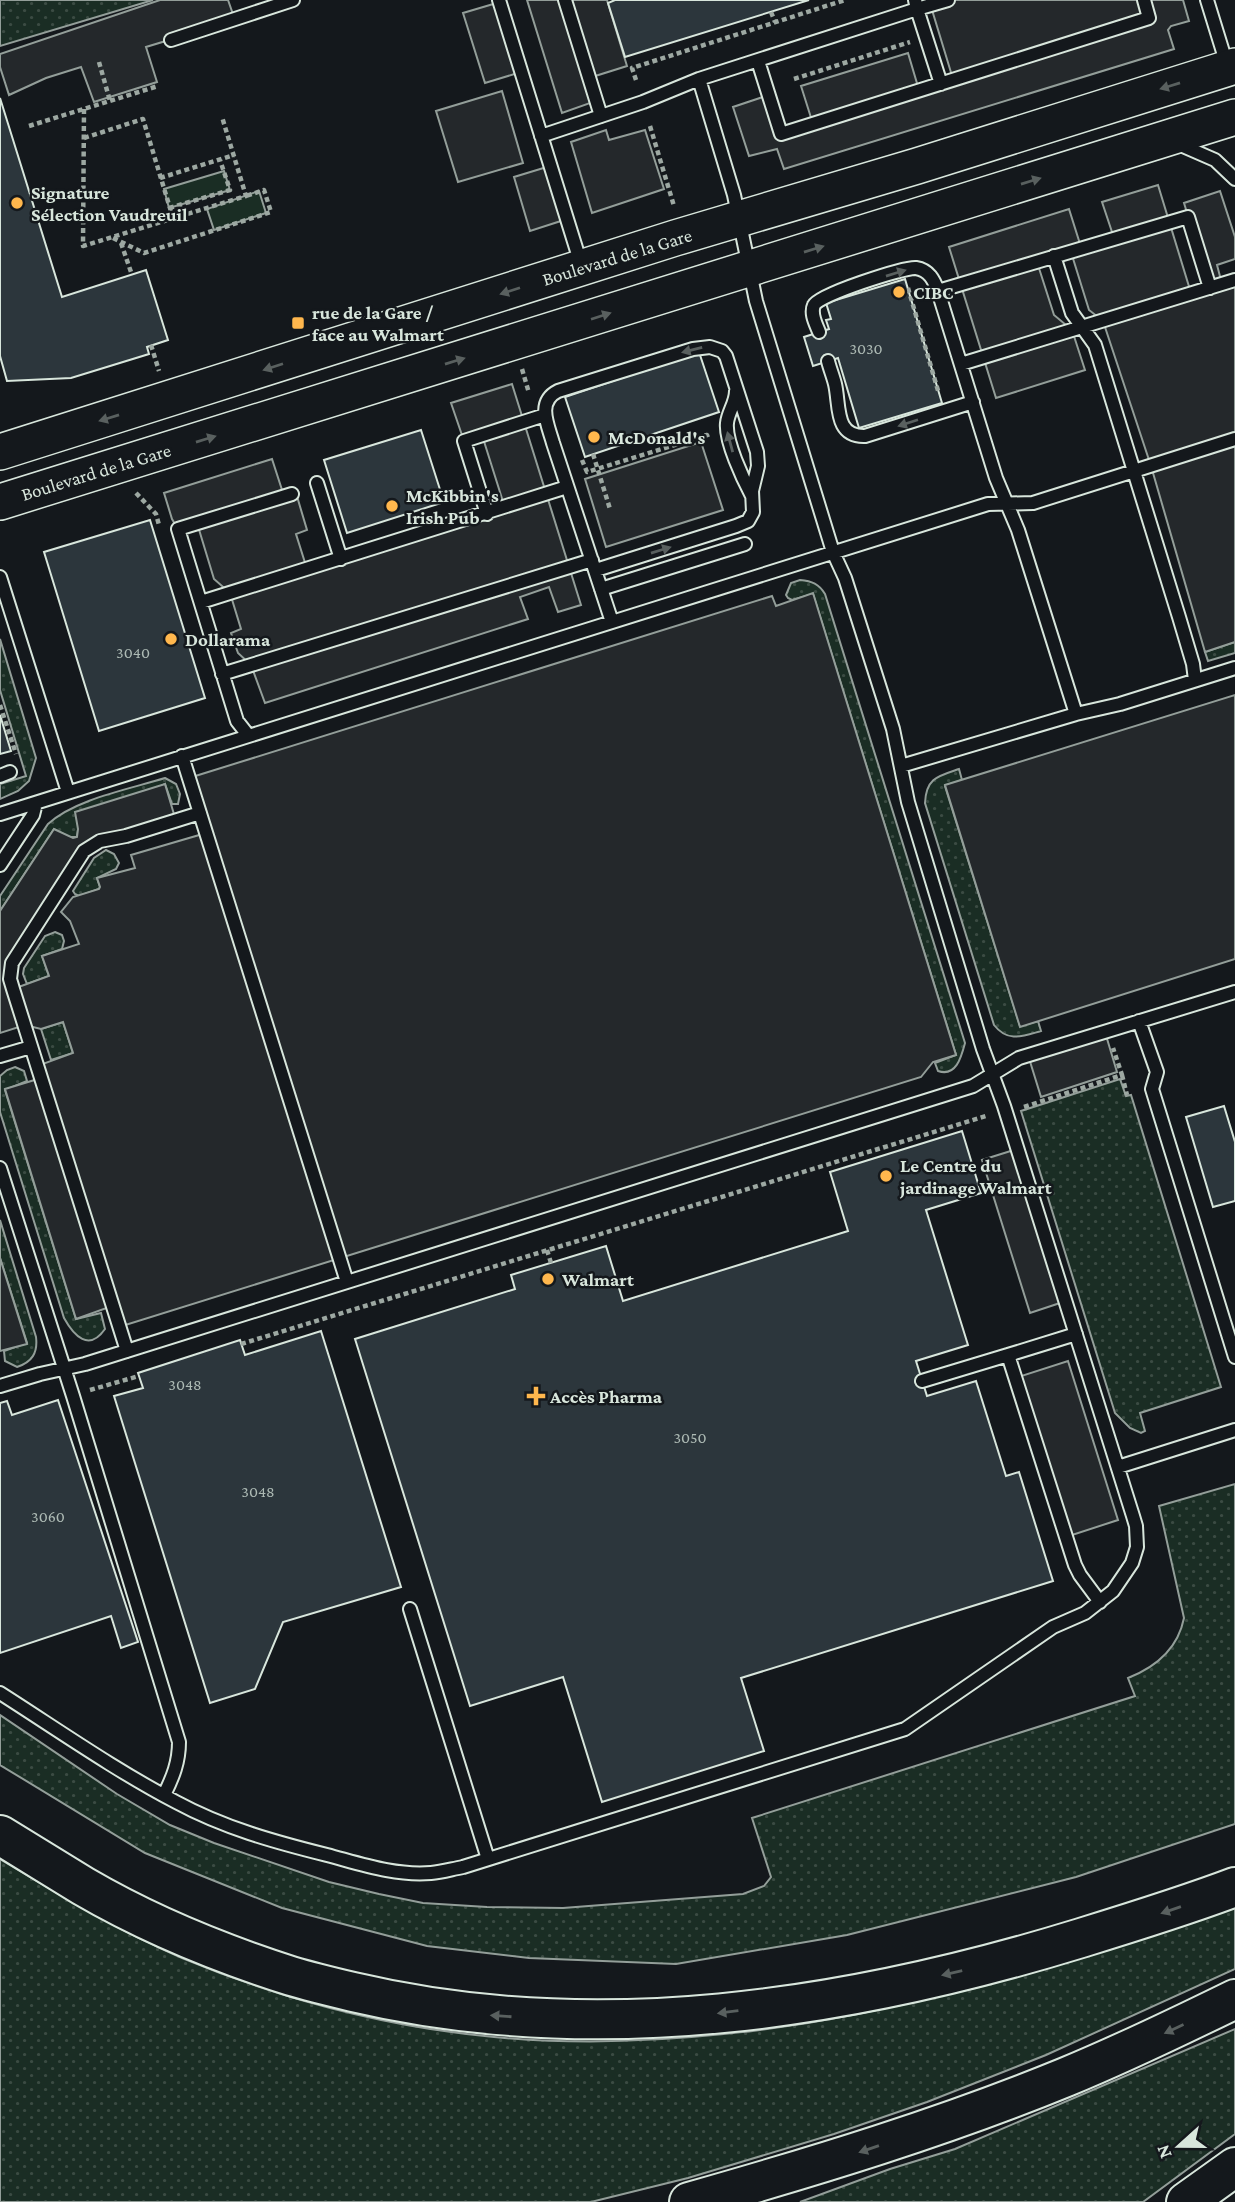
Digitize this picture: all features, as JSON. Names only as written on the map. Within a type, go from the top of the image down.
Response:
[{"type":"highway","points":[[0,1835],[85,1887],[134,1912],[191,1939],[294,1977],[416,2005],[486,2015],[561,2020],[695,2016],[786,2005],[881,1989],[1060,1945],[1235,1887]]},
{"type":"highway","points":[[689,2202],[859,2152],[999,2103],[1067,2076],[1235,1999]]},
{"type":"highway","points":[[1186,2202],[1235,2167]]},
{"type":"main road","name":"Boulevard de la Gare","points":[[0,452],[1232,67]]},
{"type":"main road","name":"Boulevard de la Gare","points":[[0,502],[1235,117]]},
{"type":"lane","points":[[171,40],[293,0]]},
{"type":"lane","points":[[499,0],[582,268]]},
{"type":"lane","points":[[565,0],[601,116]]},
{"type":"lane","points":[[541,136],[916,5],[948,0]]},
{"type":"lane","points":[[758,61],[781,134],[1149,18],[1144,0]]},
{"type":"lane","points":[[1207,0],[1232,67]]},
{"type":"lane","points":[[916,5],[941,84]]},
{"type":"lane","points":[[0,1693],[119,1769],[211,1819],[263,1839],[383,1870],[432,1873],[488,1859],[905,1729],[1053,1627],[1085,1613],[1113,1591],[1132,1563],[1137,1547],[1136,1526],[908,802],[893,729],[845,578],[833,552],[756,302],[739,220],[699,79]]},
{"type":"lane","points":[[1162,140],[1205,154],[1235,179]]},
{"type":"lane","points":[[938,291],[1188,217],[1210,288]]},
{"type":"lane","points":[[1054,257],[1072,313],[1094,345],[1194,664],[1195,680]]},
{"type":"lane","points":[[818,332],[814,306],[818,300],[831,293],[909,269],[917,268],[930,275],[938,291],[996,478],[1018,530],[1076,714]]},
{"type":"lane","points":[[961,364],[1235,280]]},
{"type":"lane","points":[[222,674],[594,565],[748,521],[753,512],[752,496],[758,460],[736,385],[722,351],[702,347],[558,391],[548,399],[544,407],[567,487],[594,565],[612,622]]},
{"type":"lane","points":[[828,361],[842,425],[849,433],[857,436],[866,436],[973,402]]},
{"type":"lane","points":[[736,385],[736,400],[726,425],[740,472],[752,496]]},
{"type":"lane","points":[[487,514],[464,440],[545,415]]},
{"type":"lane","points":[[0,814],[988,504],[1033,503],[1235,439]]},
{"type":"lane","points":[[317,483],[341,559]]},
{"type":"lane","points":[[201,602],[567,487]]},
{"type":"lane","points":[[248,735],[237,721],[178,529],[292,494]]},
{"type":"lane","points":[[601,589],[745,544]]},
{"type":"lane","points":[[0,577],[68,792]]},
{"type":"lane","points":[[901,766],[1076,714],[1120,704],[1235,668]]},
{"type":"lane","points":[[182,756],[347,1282]]},
{"type":"lane","points":[[0,865],[33,815],[36,803]]},
{"type":"lane","points":[[127,1351],[10,979],[12,963],[84,851],[100,841],[126,836],[200,813]]},
{"type":"lane","points":[[0,1387],[127,1351],[962,1090],[1019,1058],[1235,992]]},
{"type":"lane","points":[[1139,1021],[1157,1072],[1152,1089],[1235,1357]]},
{"type":"lane","points":[[0,1056],[31,1047]]},
{"type":"lane","points":[[0,1168],[179,1742],[179,1758],[164,1795]]},
{"type":"lane","points":[[922,1381],[1076,1334]]},
{"type":"lane","points":[[1008,1355],[1075,1565],[1100,1602]]},
{"type":"lane","points":[[1118,1467],[1235,1430]]},
{"type":"lane","points":[[410,1609],[488,1859]]},
{"type":"path","points":[[636,80],[632,68],[845,0]]},
{"type":"path","points":[[771,12],[775,22]]},
{"type":"path","points":[[794,79],[913,41]]},
{"type":"path","points":[[99,62],[110,101]]},
{"type":"path","points":[[29,126],[158,86]]},
{"type":"path","points":[[84,109],[83,246],[115,236],[173,218],[246,196],[264,190],[271,212],[144,253],[121,242],[115,236]]},
{"type":"path","points":[[222,117],[246,196]]},
{"type":"path","points":[[84,138],[142,120],[173,218]]},
{"type":"path","points":[[650,126],[674,205],[674,214]]},
{"type":"path","points":[[160,178],[234,156]]},
{"type":"path","points":[[169,208],[230,190],[220,160]]},
{"type":"path","points":[[121,242],[132,275]]},
{"type":"path","points":[[905,279],[942,403]]},
{"type":"path","points":[[151,345],[162,380]]},
{"type":"path","points":[[521,365],[529,393]]},
{"type":"path","points":[[582,458],[587,471],[707,435],[712,448]]},
{"type":"path","points":[[593,454],[610,509]]},
{"type":"path","points":[[130,486],[156,514]]},
{"type":"path","points":[[0,705],[16,756]]},
{"type":"path","points":[[1114,1051],[1127,1094]]},
{"type":"path","points":[[1020,1108],[1122,1075]]},
{"type":"path","points":[[241,1344],[994,1114]]},
{"type":"path","points":[[873,1150],[876,1158]]},
{"type":"path","points":[[547,1250],[551,1263]]},
{"type":"path","points":[[87,1391],[139,1376]]},
{"type":"green space","points":[[0,0],[153,0],[0,46]]},
{"type":"green space","points":[[224,171],[230,190],[169,208],[164,189]]},
{"type":"green space","points":[[259,191],[266,213],[214,230],[207,209]]},
{"type":"green space","points":[[800,580],[815,584],[825,594],[965,1043],[957,1065],[949,1071],[938,1071],[935,1063],[956,1055],[813,594],[792,600],[786,595],[791,583]]},
{"type":"green space","points":[[0,639],[36,758],[29,781],[18,791],[0,799],[0,784],[26,776],[0,690]]},
{"type":"green space","points":[[1235,642],[1235,653],[1208,661],[1205,652]]},
{"type":"green space","points":[[959,769],[962,780],[945,786],[1020,1026],[1038,1021],[1041,1031],[1016,1037],[999,1031],[994,1025],[925,803],[928,788],[934,779]]},
{"type":"green space","points":[[165,778],[176,784],[180,794],[178,804],[172,804],[165,784],[78,830],[77,837],[69,837],[54,829],[0,911],[0,896],[48,824],[59,815],[88,801]]},
{"type":"green space","points":[[106,850],[114,854],[119,863],[116,869],[97,878],[99,889],[79,896],[75,894],[73,891],[94,858]]},
{"type":"green space","points":[[55,932],[62,935],[64,941],[62,949],[42,956],[49,976],[27,984],[24,968],[45,936]]},
{"type":"green space","points":[[63,1022],[73,1053],[51,1060],[41,1029]]},
{"type":"green space","points":[[15,1067],[24,1071],[27,1081],[5,1090],[76,1319],[101,1313],[105,1329],[93,1340],[82,1339],[72,1331],[64,1318],[0,1112],[0,1076]]},
{"type":"green space","points":[[1120,1079],[1126,1096],[1131,1095],[1221,1387],[1140,1413],[1145,1431],[1141,1433],[1130,1428],[1115,1413],[1021,1111]]},
{"type":"green space","points":[[0,1220],[36,1337],[33,1356],[17,1367],[5,1361],[4,1351],[27,1343],[0,1258]]},
{"type":"green space","points":[[1235,1484],[1235,1824],[1076,1877],[847,1935],[676,1964],[529,1958],[427,1946],[282,1908],[145,1853],[0,1765],[0,1715],[117,1794],[170,1825],[329,1882],[423,1903],[563,1908],[743,1894],[764,1886],[771,1877],[752,1818],[1135,1696],[1128,1678],[1148,1668],[1164,1655],[1177,1638],[1184,1618],[1159,1506]]},
{"type":"green space","points":[[0,1859],[135,1936],[219,1973],[335,2009],[414,2026],[494,2037],[550,2041],[665,2039],[782,2027],[840,2017],[962,1990],[1235,1906],[1235,1969],[1046,2055],[927,2102],[834,2134],[688,2178],[591,2202],[0,2202]]},
{"type":"green space","points":[[1235,2029],[1235,2134],[1143,2202],[800,2202],[890,2169],[955,2149]]},
{"type":"shaded area","points":[[160,0],[228,0],[235,20],[146,47],[157,82],[94,102],[81,67],[46,78],[9,95],[0,67],[0,54]]},
{"type":"shaded area","points":[[527,0],[607,0],[627,66],[589,78],[596,101],[562,113]]},
{"type":"shaded area","points":[[929,0],[1183,0],[1189,21],[1171,26],[1168,30],[1174,49],[784,169],[777,149],[749,156],[733,107],[769,95],[781,134],[813,124],[801,86],[908,53],[919,90],[953,79]]},
{"type":"shaded area","points":[[500,2],[521,72],[485,83],[463,13]]},
{"type":"shaded area","points":[[502,91],[523,163],[458,182],[436,111]]},
{"type":"shaded area","points":[[606,130],[609,140],[645,130],[664,189],[592,213],[571,142]]},
{"type":"shaded area","points":[[550,166],[567,219],[530,231],[514,177]]},
{"type":"shaded area","points":[[1158,185],[1191,293],[1210,288],[1184,203],[1220,191],[1235,237],[1235,259],[1217,265],[1222,284],[1235,280],[1235,642],[1205,652],[1151,466],[1103,321],[1089,310],[1071,252],[1037,262],[1054,315],[1072,330],[1085,370],[996,398],[949,247],[1069,209],[1081,247],[1114,238],[1102,202]]},
{"type":"shaded area","points":[[512,384],[581,605],[558,612],[549,587],[520,597],[528,619],[265,703],[251,665],[238,653],[231,633],[241,629],[230,593],[214,579],[197,523],[178,529],[164,493],[272,459],[284,496],[296,493],[307,530],[296,534],[307,569],[505,508],[482,435],[464,441],[451,403]]},
{"type":"shaded area","points":[[701,442],[723,510],[606,547],[585,479]]},
{"type":"shaded area","points":[[813,593],[956,1055],[933,1062],[921,1077],[119,1327],[112,1306],[76,1319],[5,1089],[41,1078],[37,1066],[73,1053],[63,1022],[41,1029],[25,1025],[0,1033],[0,911],[54,829],[73,838],[77,837],[75,812],[165,784],[176,821],[92,845],[12,963],[13,989],[49,976],[42,956],[79,944],[70,921],[61,912],[73,897],[99,889],[97,878],[135,868],[131,855],[206,833],[189,778],[772,596],[776,606]]},
{"type":"shaded area","points":[[1235,695],[1235,959],[1020,1027],[945,785]]},
{"type":"shaded area","points":[[1105,1032],[1117,1072],[1041,1097],[1028,1055]]},
{"type":"shaded area","points":[[1017,1149],[1066,1301],[1030,1313],[982,1160]]},
{"type":"shaded area","points":[[0,1258],[27,1344],[0,1351]]},
{"type":"shaded area","points":[[1068,1361],[1118,1520],[1066,1537],[1015,1378]]},
{"type":"building","points":[[615,0],[809,0],[625,57],[608,3]]},
{"type":"building","name":"Signature Sélection Vaudreuil","points":[[0,98],[62,297],[146,270],[168,340],[147,347],[149,354],[71,378],[7,381],[0,356]]},
{"type":"building","points":[[905,279],[942,403],[859,428],[838,358],[813,366],[804,337],[829,329],[826,320],[831,319],[826,303]]},
{"type":"building","points":[[699,352],[719,412],[585,457],[565,397]]},
{"type":"building","points":[[421,430],[444,502],[347,533],[324,460]]},
{"type":"building","points":[[150,520],[205,698],[99,731],[44,552]]},
{"type":"building","points":[[0,715],[11,751],[0,754]]},
{"type":"building","points":[[1224,1106],[1235,1142],[1235,1201],[1213,1207],[1186,1117]]},
{"type":"building","points":[[962,1131],[981,1193],[926,1210],[968,1345],[916,1361],[927,1396],[976,1381],[1006,1476],[1019,1472],[1053,1581],[741,1678],[764,1751],[602,1802],[563,1677],[470,1706],[355,1339],[515,1289],[511,1275],[606,1246],[623,1301],[848,1231],[830,1172]]},
{"type":"building","points":[[321,1331],[401,1587],[283,1622],[255,1689],[210,1703],[114,1396],[143,1388],[138,1373],[240,1340],[245,1355]]},
{"type":"building","points":[[58,1400],[138,1642],[121,1648],[111,1616],[0,1653],[0,1403],[7,1401],[12,1415]]},
{"type":"place","name":"Signature Sélection Vaudreuil","points":[[17,203]]},
{"type":"place","name":"CIBC","points":[[899,292]]},
{"type":"place","name":"rue de la Gare / face au Walmart","points":[[298,323]]},
{"type":"place","name":"McDonald's","points":[[594,437]]},
{"type":"place","name":"McKibbin's Irish Pub","points":[[392,506]]},
{"type":"place","name":"Dollarama","points":[[171,639]]},
{"type":"place","name":"Le Centre du jardinage Walmart","points":[[886,1176]]},
{"type":"place","name":"Walmart","points":[[548,1279]]},
{"type":"place","name":"Accès Pharma","points":[[536,1396]]}]
